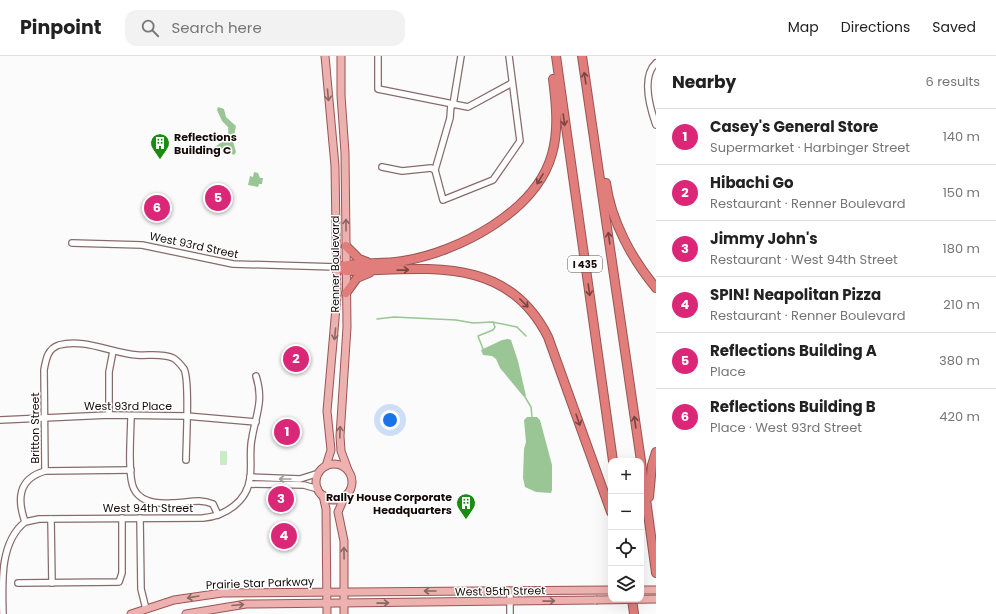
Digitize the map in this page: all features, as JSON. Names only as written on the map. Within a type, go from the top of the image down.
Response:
[{"type":"highway","name":"I 435","points":[[556,56],[613,458]]},
{"type":"highway","name":"I 435","points":[[582,56],[640,458]]},
{"type":"highway","points":[[346,293],[357,278],[374,267],[421,258],[456,246],[487,229],[523,200],[542,176],[552,156],[555,144],[557,109],[552,72],[557,67]]},
{"type":"highway","points":[[598,158],[603,167],[607,189],[618,226],[632,254],[656,288]]},
{"type":"highway","points":[[346,246],[359,259],[374,267]]},
{"type":"highway","points":[[337,267],[374,267],[465,272],[498,284],[525,304],[542,326],[548,337],[608,504]]},
{"type":"highway","points":[[648,510],[652,465],[656,452]]},
{"type":"highway","name":"I 435","points":[[644,483],[656,573]]},
{"type":"highway","points":[[632,602],[634,614]]},
{"type":"main road","name":"Renner Boulevard","points":[[325,56],[335,166],[337,267],[335,327],[328,411],[331,450],[326,466]]},
{"type":"main road","name":"Renner Boulevard","points":[[341,56],[341,95],[345,153],[346,335],[340,436],[341,451],[348,470]]},
{"type":"main road","points":[[327,614],[326,509],[316,482],[319,473],[326,466],[337,464],[348,470],[352,482],[350,490],[345,496],[338,512],[344,541],[344,614]]},
{"type":"main road","points":[[320,492],[333,499],[345,496]]},
{"type":"main road","name":"West 95th Street","points":[[344,592],[510,592],[608,590]]},
{"type":"main road","points":[[644,590],[656,590]]},
{"type":"main road","name":"Prairie Star Parkway","points":[[131,614],[174,600],[222,593],[344,592]]},
{"type":"main road","name":"West 95th Street","points":[[344,604],[656,599]]},
{"type":"main road","name":"Prairie Star Parkway","points":[[186,614],[246,604],[344,604]]},
{"type":"street","points":[[378,56],[378,90],[468,108],[512,83]]},
{"type":"street","points":[[461,56],[450,118],[435,170],[443,200],[493,180],[520,141],[509,56]]},
{"type":"street","points":[[656,63],[651,70],[649,77],[649,96],[656,124]]},
{"type":"street","points":[[382,166],[402,172],[432,168],[435,170]]},
{"type":"street","name":"West 93rd Street","points":[[72,243],[142,245],[233,264],[337,267]]},
{"type":"street","name":"Britton Street","points":[[25,522],[21,511],[23,485],[35,474],[45,471],[44,370],[46,357],[49,352],[59,345],[71,344],[96,346],[113,351]]},
{"type":"street","points":[[109,415],[109,372],[113,351],[136,355],[161,355],[174,359],[185,371],[186,460]]},
{"type":"street","points":[[250,480],[250,448],[261,401],[256,376]]},
{"type":"street","name":"West 93rd Place","points":[[0,420],[109,415],[186,416],[256,422]]},
{"type":"street","points":[[131,416],[131,470],[134,489],[142,498],[152,502],[172,504],[203,500],[213,504],[218,515]]},
{"type":"street","points":[[45,471],[131,470]]},
{"type":"street","points":[[250,480],[300,479],[319,473]]},
{"type":"street","points":[[250,480],[304,485],[320,492]]},
{"type":"street","name":"West 94th Street","points":[[25,522],[39,519],[203,518],[226,512],[236,505],[250,480]]},
{"type":"street","points":[[18,583],[119,582],[121,578],[122,518]]},
{"type":"street","points":[[140,518],[141,589],[146,609]]},
{"type":"street","points":[[51,519],[52,583]]},
{"type":"street","points":[[3,614],[3,544],[13,532],[25,522]]},
{"type":"street","points":[[510,592],[510,614]]},
{"type":"shaded area","points":[[218,107],[224,109],[226,117],[236,126],[233,141],[236,152],[234,155],[225,150],[214,148],[225,140],[228,135],[228,127],[222,121],[217,110]]},
{"type":"shaded area","points":[[254,172],[258,173],[260,178],[263,178],[262,184],[259,184],[258,187],[248,185],[250,176],[253,177]]},
{"type":"shaded area","points":[[502,340],[511,340],[518,361],[526,396],[524,397],[500,368],[496,359],[492,356],[483,355],[481,350]]},
{"type":"shaded area","points":[[527,417],[537,417],[540,420],[552,465],[551,493],[536,492],[525,487],[523,478],[524,449],[526,442],[524,420]]},
{"type":"shaded area","points":[[220,451],[227,451],[227,465],[220,465]]},
{"type":"waterway","points":[[377,319],[394,317],[456,320],[473,323],[492,322],[517,327],[526,336]]},
{"type":"waterway","points":[[483,349],[478,336],[493,330],[495,327],[493,322]]},
{"type":"waterway","points":[[525,397],[531,407],[532,417]]},
{"type":"place","name":"Reflections Building C","points":[[160,160]]},
{"type":"place","name":"Reflections Building A","points":[[218,198]]},
{"type":"place","name":"Reflections Building B","points":[[157,208]]},
{"type":"place","name":"Hibachi Go","points":[[296,359]]},
{"type":"place","name":"Casey's General Store","points":[[287,432]]},
{"type":"place","name":"Jimmy John's","points":[[281,499]]},
{"type":"place","name":"Rally House Corporate Headquarters","points":[[466,520]]},
{"type":"place","name":"SPIN! Neapolitan Pizza","points":[[284,536]]}]
